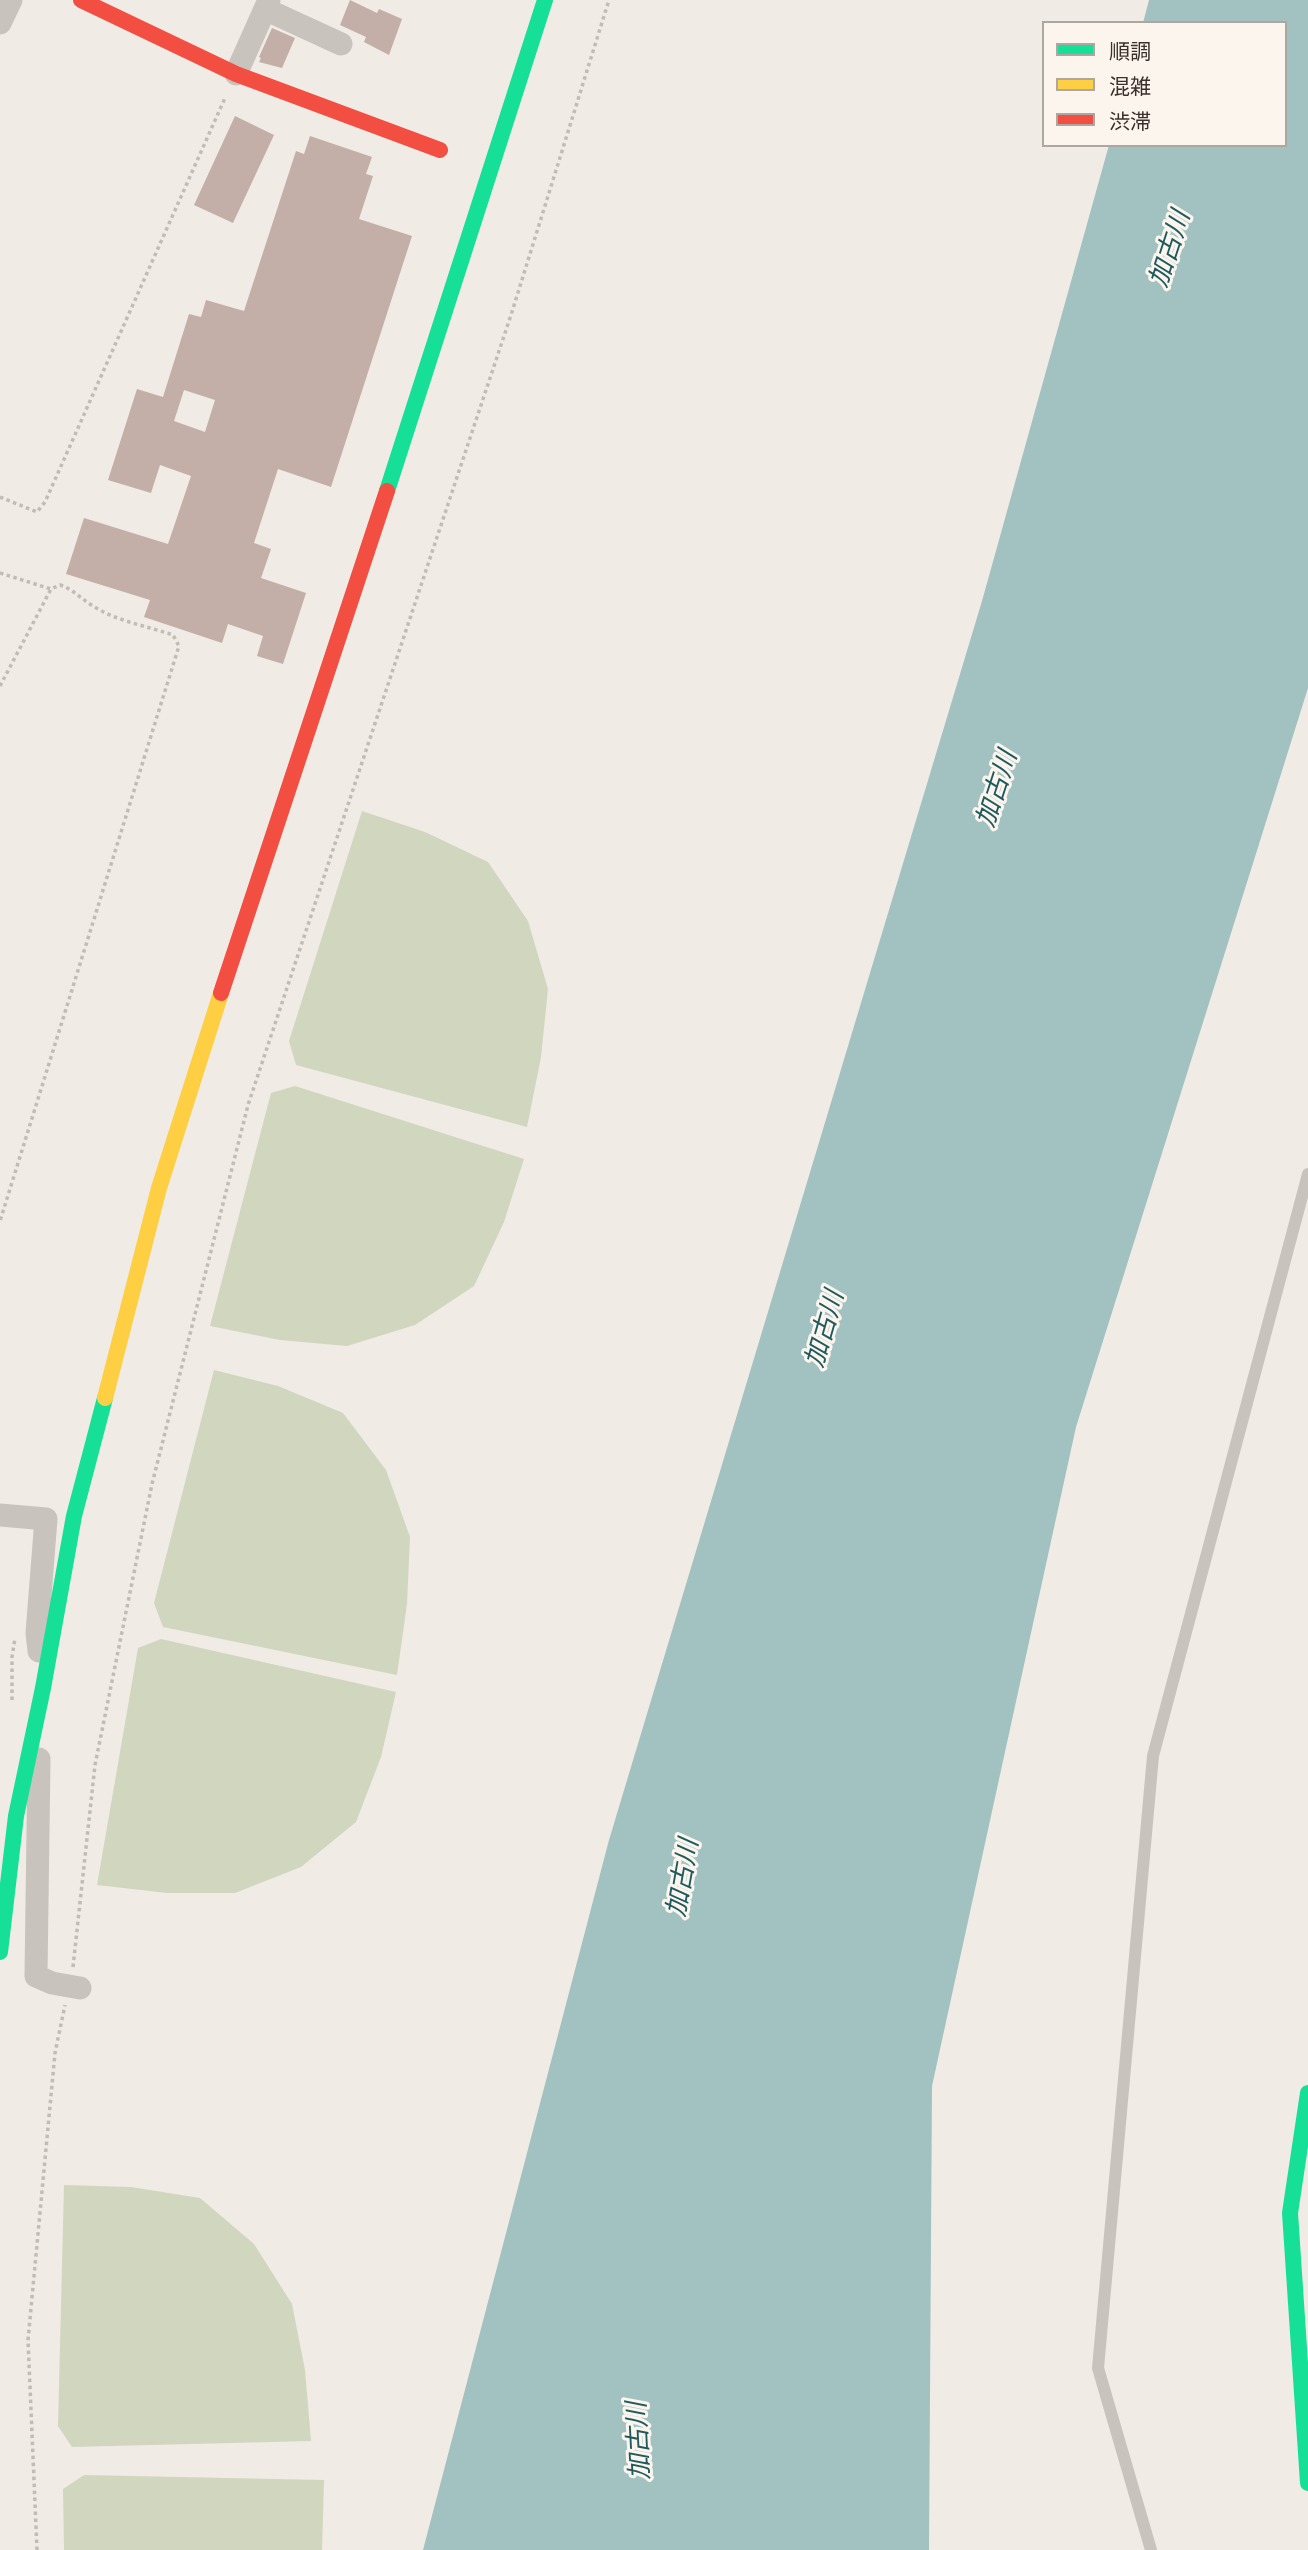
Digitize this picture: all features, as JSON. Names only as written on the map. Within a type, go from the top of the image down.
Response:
[{"type":"street","points":[[0,23],[10,0]]},
{"type":"street","points":[[81,0],[236,74],[440,150]]},
{"type":"street","points":[[0,1952],[16,1816],[43,1688],[74,1516],[159,1188],[212,1018],[437,343],[545,0]]},
{"type":"street","points":[[236,74],[267,4],[341,44]]},
{"type":"street","points":[[0,1515],[46,1519],[37,1633],[43,1688],[36,1976],[74,1988]]},
{"type":"street","points":[[1308,2093],[1290,2213],[1308,2483]]},
{"type":"lane","points":[[1152,2550],[1098,2368],[1153,1756],[1308,1174]]},
{"type":"path","points":[[37,2550],[28,2340],[55,2053],[74,1988],[73,1969],[94,1765],[152,1484],[248,1105],[511,315],[609,0]]},
{"type":"path","points":[[0,498],[37,512],[45,502],[236,74]]},
{"type":"path","points":[[0,573],[51,589]]},
{"type":"path","points":[[0,686],[51,589],[60,584],[71,589],[92,606],[111,615],[173,635],[179,646],[0,1221]]},
{"type":"green space","points":[[362,811],[425,832],[488,862],[528,921],[548,989],[541,1057],[527,1127],[296,1065],[289,1041]]},
{"type":"green space","points":[[295,1086],[524,1159],[504,1222],[474,1286],[415,1325],[347,1346],[280,1340],[210,1326],[271,1093]]},
{"type":"green space","points":[[214,1370],[278,1386],[343,1413],[386,1470],[410,1537],[407,1604],[397,1675],[163,1627],[154,1603]]},
{"type":"green space","points":[[161,1639],[396,1692],[381,1757],[356,1822],[301,1867],[235,1893],[167,1893],[97,1885],[138,1648]]},
{"type":"green space","points":[[64,2185],[131,2187],[200,2198],[254,2244],[292,2304],[305,2370],[311,2441],[72,2447],[58,2426]]},
{"type":"green space","points":[[84,2475],[324,2480],[322,2550],[64,2550],[63,2489]]},
{"type":"water","name":"加古川","points":[[1149,0],[1308,0],[1308,688],[1076,1427],[932,2086],[929,2550],[423,2550],[609,1840],[982,601],[1108,147],[1287,147],[1287,21],[1144,21]]},
{"type":"building","points":[[350,0],[377,13],[379,9],[402,19],[389,55],[364,42],[366,37],[340,25]]},
{"type":"building","points":[[272,28],[295,38],[282,68],[259,62]]},
{"type":"building","points":[[235,116],[274,135],[233,223],[194,205]]},
{"type":"building","points":[[310,136],[372,157],[366,174],[373,176],[359,219],[412,236],[331,487],[278,469],[254,543],[271,549],[261,578],[306,593],[283,664],[257,656],[263,636],[228,624],[222,643],[144,617],[150,600],[66,574],[84,518],[168,544],[191,476],[160,465],[151,493],[108,480],[137,389],[163,397],[189,314],[201,317],[206,300],[244,311],[296,151],[304,154]],"holes":[[[184,390],[215,400],[205,432],[174,421]]]},
{"type":"traffic: fast","points":[[387,491],[545,0]]},
{"type":"traffic: fast","points":[[0,1952],[16,1816],[43,1688],[74,1516],[105,1398]]},
{"type":"traffic: fast","points":[[1308,2093],[1290,2213],[1308,2483]]},
{"type":"traffic: slow","points":[[105,1398],[159,1188],[221,993]]},
{"type":"traffic: jam","points":[[81,0],[236,74],[440,150]]},
{"type":"traffic: jam","points":[[221,993],[387,491]]}]
